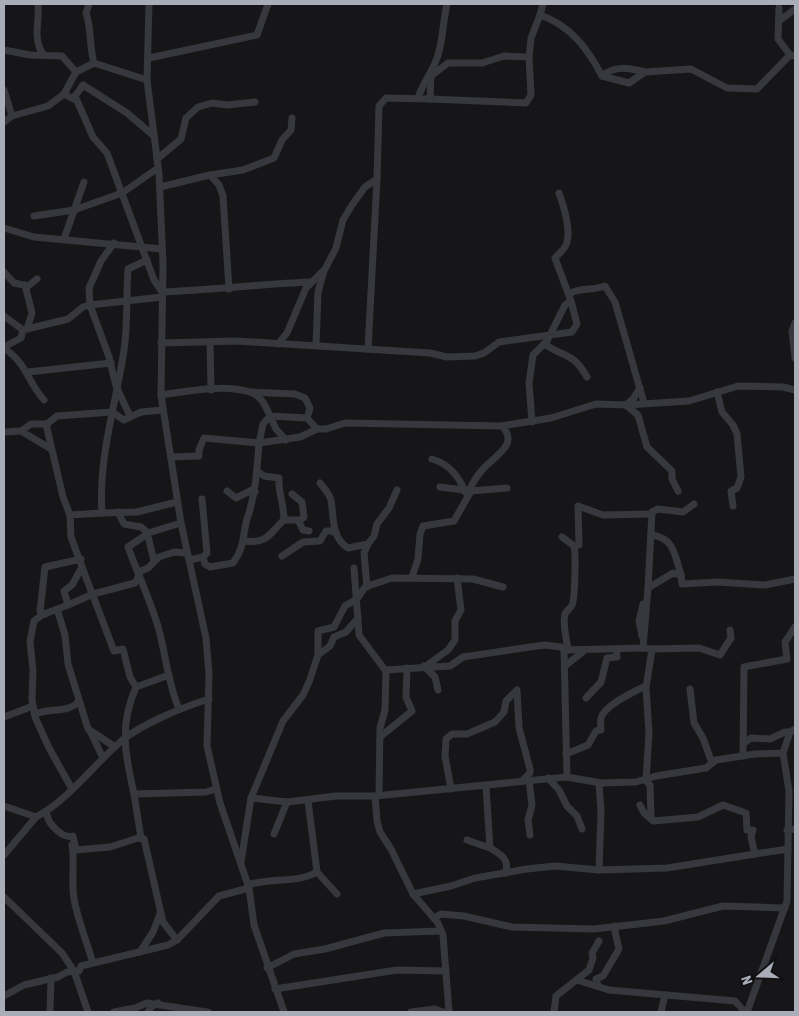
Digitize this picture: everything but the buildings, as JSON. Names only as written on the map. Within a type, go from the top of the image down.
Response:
[{"type":"street","points":[[38,4],[39,18],[36,28],[39,48],[43,54]]},
{"type":"street","points":[[89,4],[86,14],[91,25],[90,49],[94,63]]},
{"type":"street","points":[[149,4],[147,80],[158,159],[162,249],[161,395],[181,523],[206,638],[209,699],[207,746],[216,789],[249,886],[254,925],[267,968],[284,1011],[274,1012]]},
{"type":"street","points":[[149,58],[257,35],[260,32],[268,4]]},
{"type":"street","points":[[430,99],[431,76],[440,49],[447,4]]},
{"type":"street","points":[[368,349],[380,102],[386,98],[418,98],[526,103],[531,95],[529,57],[531,38],[543,4]]},
{"type":"street","points":[[602,76],[616,69],[631,68],[644,72],[691,68],[727,88],[757,89],[792,56],[778,39],[779,8]]},
{"type":"street","points":[[779,21],[795,9]]},
{"type":"street","points":[[540,15],[555,22],[572,34],[587,50],[602,76],[629,83],[644,72]]},
{"type":"street","points":[[4,50],[30,55],[62,56],[76,72]]},
{"type":"street","points":[[418,98],[423,84],[448,63],[482,63],[504,56],[529,57]]},
{"type":"street","points":[[4,122],[12,116],[48,106],[64,94],[76,72],[94,63],[147,80]]},
{"type":"street","points":[[64,94],[73,99],[83,85],[88,87],[127,113],[154,136]]},
{"type":"street","points":[[4,90],[12,116]]},
{"type":"street","points":[[75,96],[93,137],[107,153],[154,280],[162,294]]},
{"type":"street","points":[[158,159],[181,139],[186,118],[198,107],[212,103],[227,105],[255,102]]},
{"type":"street","points":[[160,187],[210,175],[243,170],[274,158],[282,140],[291,130],[292,118]]},
{"type":"street","points":[[34,216],[74,210],[122,193],[158,168]]},
{"type":"street","points":[[210,175],[219,185],[223,196],[229,289]]},
{"type":"street","points":[[316,345],[318,292],[324,271],[336,248],[343,220],[365,187],[377,179]]},
{"type":"street","points":[[64,239],[84,182]]},
{"type":"street","points":[[161,343],[210,342],[316,345],[430,353],[447,357],[484,353],[499,342],[572,332],[577,328],[577,320],[554,258],[567,244],[568,239],[564,206],[559,193]]},
{"type":"street","points":[[4,228],[34,237],[162,249]]},
{"type":"street","points":[[114,243],[101,261],[89,288],[90,305],[111,363],[116,386],[127,418]]},
{"type":"street","points":[[102,513],[100,489],[116,386],[124,349],[128,269],[147,260]]},
{"type":"street","points":[[278,344],[287,333],[311,282],[324,271]]},
{"type":"street","points":[[4,272],[14,284],[28,286],[37,279]]},
{"type":"street","points":[[4,316],[25,329],[68,320],[83,307],[90,305],[162,294],[229,289],[267,283],[311,282]]},
{"type":"street","points":[[15,356],[32,313],[24,285]]},
{"type":"street","points":[[532,422],[530,368],[536,351],[544,344],[576,289],[594,290],[604,286],[615,302],[644,404]]},
{"type":"street","points":[[795,323],[792,331],[795,358]]},
{"type":"street","points":[[21,338],[4,347],[15,356],[28,372],[35,390],[44,400]]},
{"type":"street","points":[[210,342],[211,390]]},
{"type":"street","points":[[544,344],[572,356],[587,377]]},
{"type":"street","points":[[28,372],[111,363]]},
{"type":"street","points":[[171,457],[199,456],[199,450],[204,438],[259,443],[300,437],[317,429],[326,429],[345,423],[502,426],[532,422],[566,414],[590,405],[689,401],[738,386],[793,388]]},
{"type":"street","points":[[626,405],[633,399],[640,388]]},
{"type":"street","points":[[161,395],[211,390],[296,394],[305,398],[310,408],[307,418]]},
{"type":"street","points":[[251,392],[264,404],[276,429],[286,440]]},
{"type":"street","points":[[717,392],[722,412],[733,425],[737,434],[741,477],[737,488],[731,492],[733,506]]},
{"type":"street","points":[[264,404],[275,393]]},
{"type":"street","points":[[626,405],[638,415],[647,446],[672,472],[672,479],[678,491]]},
{"type":"street","points":[[4,432],[21,430],[31,424],[46,424],[57,416],[111,416],[127,418],[141,412],[163,410]]},
{"type":"street","points":[[270,416],[307,418],[317,429]]},
{"type":"street","points":[[203,557],[205,564],[210,567],[233,563],[244,541],[248,516],[254,503],[259,443],[263,424],[270,416]]},
{"type":"street","points":[[46,424],[63,497],[70,515],[72,537],[114,651],[123,649],[130,677],[136,687]]},
{"type":"street","points":[[412,577],[418,559],[420,534],[423,526],[451,523],[481,472],[500,455],[507,445],[508,435],[502,426]]},
{"type":"street","points":[[21,430],[51,449]]},
{"type":"street","points":[[432,459],[442,462],[456,474],[468,492]]},
{"type":"street","points":[[244,541],[258,542],[272,535],[284,520],[285,506],[280,500],[279,478],[264,476],[257,471]]},
{"type":"street","points":[[320,482],[331,501],[336,533],[348,548],[368,544]]},
{"type":"street","points":[[440,487],[468,492],[507,488]]},
{"type":"street","points":[[227,491],[236,498],[252,490],[255,492]]},
{"type":"street","points":[[334,627],[345,606],[357,599],[364,589],[364,553],[374,536],[377,524],[390,508],[397,490]]},
{"type":"street","points":[[284,520],[299,521],[304,517],[302,502],[292,494]]},
{"type":"street","points":[[202,499],[207,553],[203,557]]},
{"type":"street","points":[[70,515],[137,512],[178,502]]},
{"type":"street","points":[[579,545],[578,506],[603,515],[650,514],[658,509],[683,512],[694,504]]},
{"type":"street","points":[[118,512],[124,524],[141,527],[147,533],[154,561]]},
{"type":"street","points":[[643,644],[648,591],[651,535],[650,514]]},
{"type":"street","points":[[299,521],[304,530],[309,531]]},
{"type":"street","points":[[179,709],[170,686],[159,631],[146,588],[139,578],[128,545],[147,533],[181,523]]},
{"type":"street","points":[[282,556],[303,542],[320,541],[326,531],[336,533]]},
{"type":"street","points":[[651,535],[662,537],[669,543],[681,575],[682,584],[717,582],[765,585],[795,579]]},
{"type":"street","points":[[562,537],[574,546],[576,572],[573,584],[573,602],[565,616],[567,777]]},
{"type":"street","points":[[72,789],[49,748],[33,706],[30,642],[34,621],[45,614],[93,594],[134,583],[139,578],[140,571],[167,554],[203,557]]},
{"type":"street","points":[[68,605],[64,592],[79,576],[81,563]]},
{"type":"street","points":[[45,614],[40,611],[45,567],[81,563]]},
{"type":"street","points":[[354,568],[359,635]]},
{"type":"street","points":[[648,591],[669,574],[681,575]]},
{"type":"street","points":[[364,589],[392,578],[412,577],[473,579],[504,587]]},
{"type":"street","points":[[425,666],[448,650],[455,640],[455,621],[461,610],[457,578]]},
{"type":"street","points":[[57,609],[65,635],[68,664],[79,701],[90,732],[103,758]]},
{"type":"street","points":[[318,654],[330,646],[334,637],[348,629],[358,618]]},
{"type":"street","points":[[241,862],[250,798],[282,721],[303,695],[309,682],[318,654],[318,631],[334,627],[355,630],[376,656],[380,666],[386,670],[425,666],[450,666],[464,657],[499,650],[544,645],[566,650],[585,650],[616,649],[643,644],[652,649],[699,648],[720,655],[731,638],[730,630]]},
{"type":"street","points":[[743,756],[744,667],[787,659],[784,642],[795,627]]},
{"type":"street","points":[[586,698],[601,682],[608,658],[616,657],[616,649]]},
{"type":"street","points":[[651,818],[650,785],[646,781],[648,733],[646,686],[652,649]]},
{"type":"street","points":[[565,666],[585,650]]},
{"type":"street","points":[[425,666],[435,677],[438,690]]},
{"type":"street","points":[[381,736],[412,711],[406,697],[407,668]]},
{"type":"street","points":[[386,670],[377,795],[380,832],[391,849],[412,894],[434,918],[441,931],[446,971],[445,1011],[432,1009],[411,1012]]},
{"type":"street","points":[[169,675],[136,687],[126,714],[124,739],[141,838],[145,842],[160,914],[165,926],[177,940]]},
{"type":"street","points":[[566,754],[591,742],[596,731],[601,730],[601,719],[604,712],[631,693],[646,686]]},
{"type":"street","points":[[690,689],[694,723],[703,738],[712,762]]},
{"type":"street","points":[[451,789],[445,756],[446,739],[452,734],[467,734],[495,722],[504,712],[506,701],[518,690],[519,728],[530,769],[526,780],[531,809],[528,820],[530,835]]},
{"type":"street","points":[[4,855],[36,817],[72,789],[124,739],[179,709],[209,699]]},
{"type":"street","points":[[35,714],[46,709],[66,709],[75,706],[79,701]]},
{"type":"street","points":[[4,717],[33,706]]},
{"type":"street","points":[[744,743],[751,738],[770,739],[792,730]]},
{"type":"street","points":[[577,980],[597,983],[609,990],[665,996],[735,1000],[746,1012],[787,901],[788,849],[791,829],[789,791],[783,753],[792,730]]},
{"type":"street","points":[[90,732],[115,747]]},
{"type":"street","points":[[250,798],[287,802],[308,801],[336,796],[451,789],[567,777],[599,783],[646,781],[656,776],[706,768],[712,762],[743,756],[783,753]]},
{"type":"street","points":[[548,778],[559,790],[567,806],[577,816],[582,829]]},
{"type":"street","points":[[599,783],[601,863],[599,870]]},
{"type":"street","points":[[486,786],[490,848]]},
{"type":"street","points":[[134,794],[206,792],[216,789]]},
{"type":"street","points":[[308,801],[317,872],[336,894]]},
{"type":"street","points":[[274,834],[287,802]]},
{"type":"street","points":[[640,805],[644,813],[654,821],[698,817],[723,805],[746,813],[747,830],[753,830],[751,837],[755,854]]},
{"type":"street","points":[[4,806],[36,817]]},
{"type":"street","points":[[43,813],[47,815],[51,826],[69,837],[73,836],[76,850],[110,847],[141,838]]},
{"type":"street","points":[[69,837],[75,860],[71,869],[74,897],[93,963]]},
{"type":"street","points":[[467,840],[503,855],[506,860],[507,869],[504,873]]},
{"type":"street","points":[[412,894],[451,886],[475,878],[555,866],[599,870],[688,866],[788,849]]},
{"type":"street","points":[[4,996],[24,986],[74,971],[79,972],[81,966],[140,953],[177,940],[218,896],[272,879],[297,879],[317,872]]},
{"type":"street","points":[[4,897],[62,953],[74,971],[88,1012]]},
{"type":"street","points":[[434,918],[441,914],[464,916],[512,927],[594,929],[664,921],[723,906],[785,908]]},
{"type":"street","points":[[140,953],[153,932],[160,914]]},
{"type":"street","points":[[597,983],[619,949],[615,932],[616,926]]},
{"type":"street","points":[[267,968],[294,954],[325,949],[384,933],[441,931]]},
{"type":"street","points":[[554,1012],[556,996],[588,970],[593,958],[592,953],[599,941]]},
{"type":"street","points":[[275,989],[397,970],[446,971]]},
{"type":"street","points":[[588,970],[597,983]]},
{"type":"street","points":[[50,979],[50,1012]]},
{"type":"street","points":[[661,1012],[665,996]]},
{"type":"street","points":[[148,1012],[151,1007],[158,1003]]},
{"type":"street","points":[[114,1012],[134,1008],[140,1004],[158,1003],[193,1011],[208,1012]]}]
